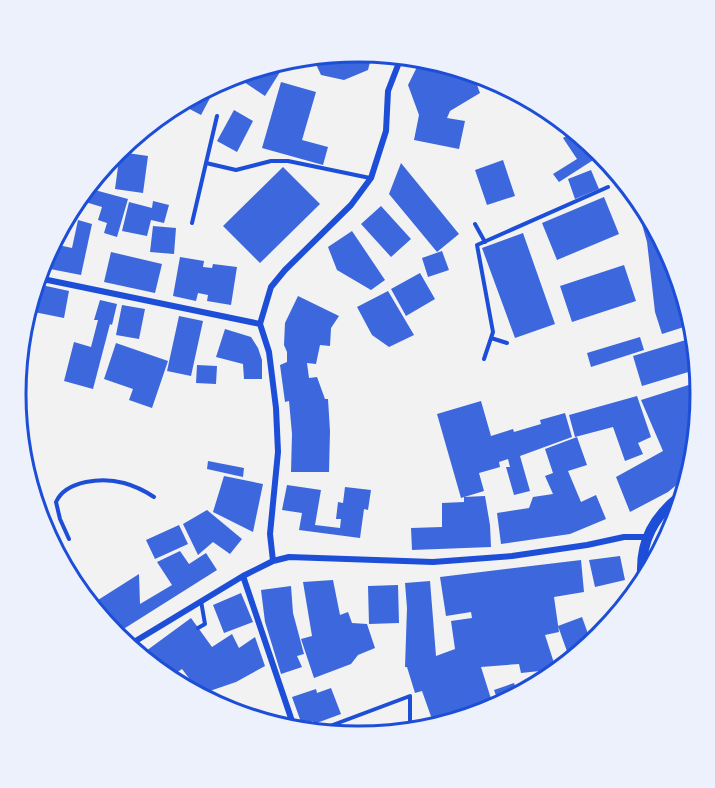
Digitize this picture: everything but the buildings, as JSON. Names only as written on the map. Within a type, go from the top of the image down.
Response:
[{"type":"street","points":[[273,561],[270,534],[278,452],[276,408],[269,352],[260,324],[271,287],[285,270],[351,205],[371,178],[386,131],[388,91],[398,65]]},
{"type":"street","points":[[46,280],[260,324]]},
{"type":"street","points":[[642,565],[646,537],[670,507]]},
{"type":"street","points":[[137,642],[243,576],[273,561],[289,557],[433,562],[472,560],[587,545],[624,537],[646,537]]},
{"type":"street","points":[[243,576],[292,720]]},
{"type":"lane","points":[[192,223],[217,116]]},
{"type":"lane","points":[[206,163],[236,170],[271,161],[288,161],[371,178]]},
{"type":"lane","points":[[198,628],[205,624],[201,601]]},
{"type":"path","points":[[484,359],[493,332],[477,245],[610,186]]},
{"type":"path","points":[[475,224],[485,242]]},
{"type":"path","points":[[491,338],[507,343]]},
{"type":"path","points":[[69,539],[60,519],[56,502],[62,492],[70,488],[92,482],[117,482],[135,486],[154,497]]},
{"type":"path","points":[[333,725],[410,696],[410,722]]}]
